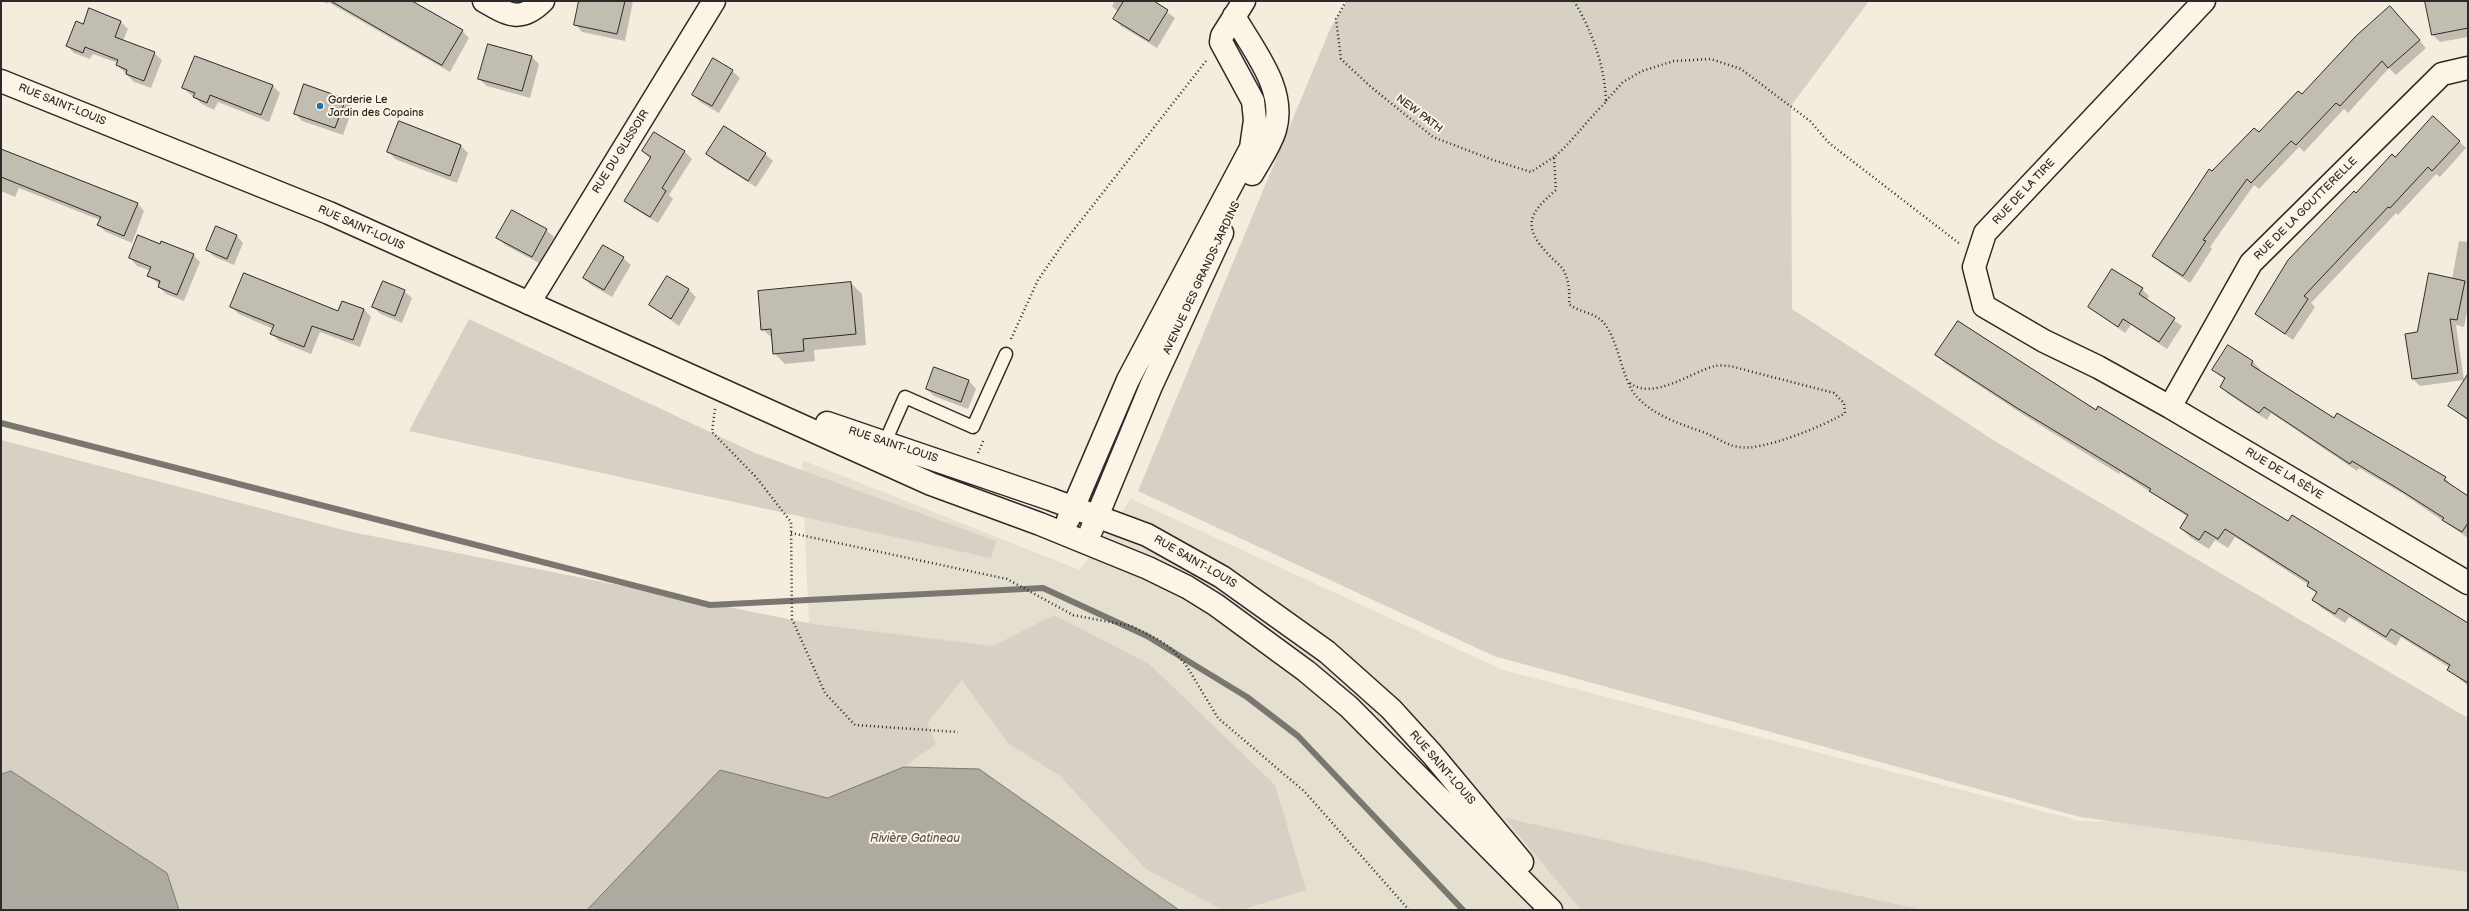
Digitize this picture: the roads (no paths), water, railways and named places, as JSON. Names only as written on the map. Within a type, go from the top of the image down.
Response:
[{"type":"street","points":[[484,1],[504,13],[520,16],[527,13],[543,1]]},
{"type":"street","name":"RUE DU GLISSOIR","points":[[529,303],[714,1]]},
{"type":"street","name":"RUE DE LA TIRE","points":[[2098,367],[2044,341],[1984,306],[1974,267],[1986,233],[2204,1]]},
{"type":"street","name":"AVENUE DES GRANDS-JARDINS","points":[[1062,534],[1128,380],[1251,148],[1256,120],[1253,101],[1221,42],[1222,36],[1239,9]]},
{"type":"street","name":"AVENUE DES GRANDS-JARDINS","points":[[1086,543],[1151,386],[1210,258],[1274,131],[1277,106],[1273,86],[1239,9]]},
{"type":"street","name":"RUE DE LA GOUTTERELLE","points":[[2170,407],[2251,263],[2442,74],[2468,68]]},
{"type":"street","name":"RUE SAINT-LOUIS","points":[[1,81],[328,213],[717,386],[931,484],[1086,543],[1187,587],[1216,605],[1306,672],[1349,707],[1395,751],[1551,910]]},
{"type":"street","name":"RUE DE LA SÈVE","points":[[2098,367],[2170,407],[2468,583]]},
{"type":"street","name":"RUE SAINT-LOUIS","points":[[717,386],[885,442],[1147,535],[1222,576],[1279,616],[1337,661],[1391,709],[1432,754],[1562,910]]},
{"type":"lane","points":[[885,442],[905,396],[973,427],[1006,354]]},
{"type":"water","name":"Rivière Gatineau","points":[[904,767],[979,769],[1179,910],[587,910],[720,770],[827,798]]},
{"type":"water","points":[[11,771],[167,873],[179,910],[1,910],[1,775]]},
{"type":"waterway","points":[[1,423],[710,605],[1043,588],[1147,636],[1247,697],[1298,736],[1463,910]]},
{"type":"place","name":"Garderie Le Jardin des Copains","points":[[320,106]]}]
